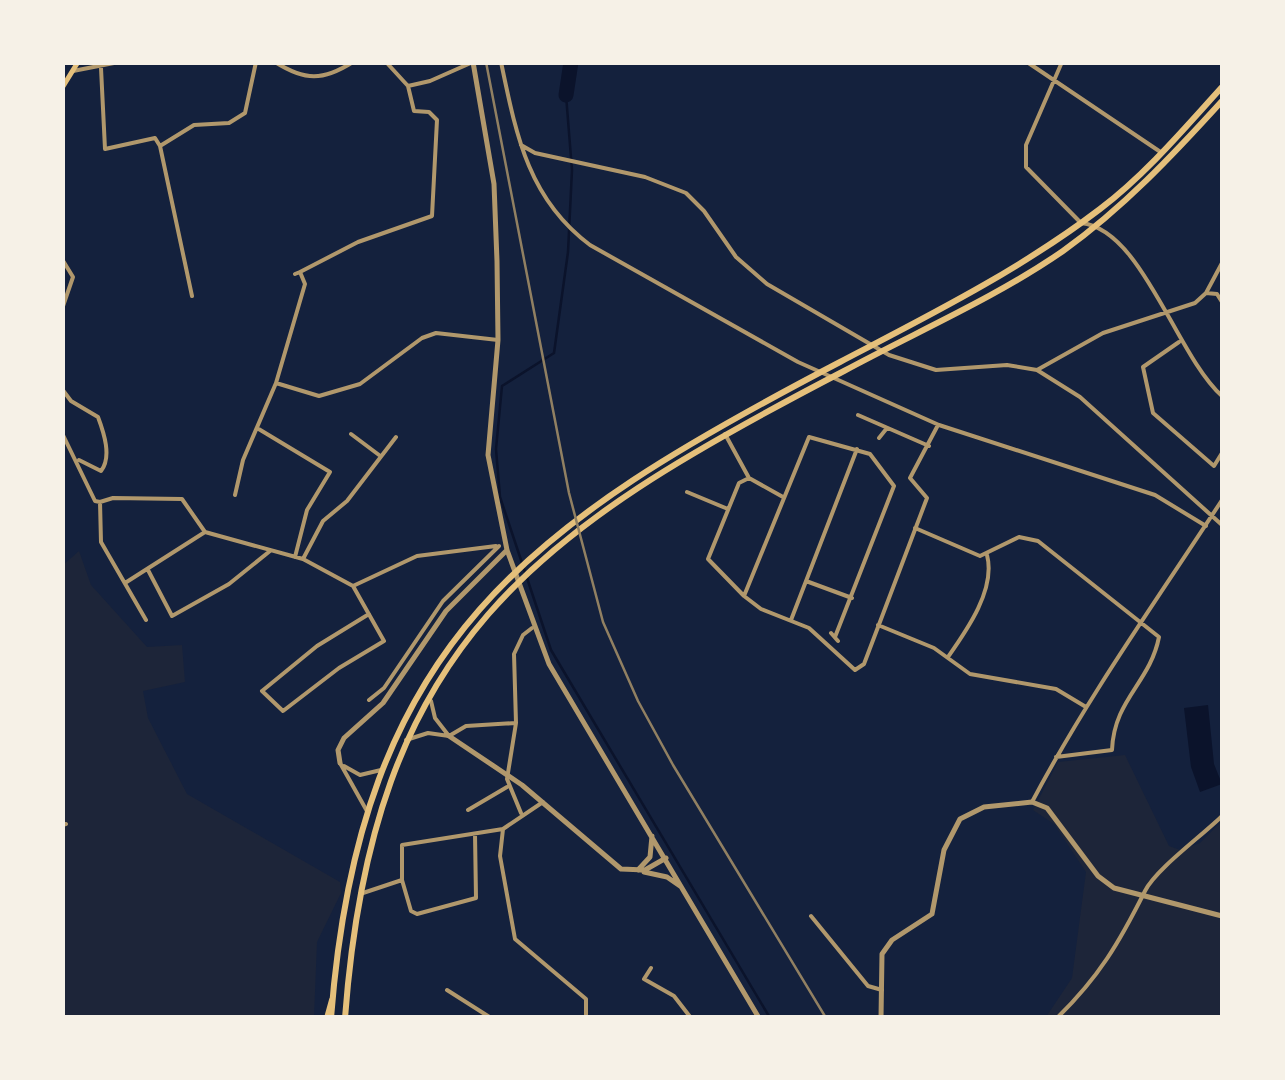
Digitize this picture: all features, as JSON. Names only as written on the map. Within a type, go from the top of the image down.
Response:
[{"type":"highway","points":[[329,1018],[348,886],[382,770],[414,698],[470,618],[518,567],[607,494],[740,414],[1027,259],[1081,223],[1162,153],[1222,87]]},
{"type":"highway","points":[[345,1018],[360,894],[377,816],[406,740],[473,630],[529,570],[615,500],[748,420],[1019,277],[1097,225],[1169,160],[1222,101]]},
{"type":"main road","points":[[62,88],[78,62]]},
{"type":"street","points":[[73,71],[119,62]]},
{"type":"street","points":[[160,146],[194,125],[230,122],[246,113],[256,62]]},
{"type":"street","points":[[275,62],[302,77],[322,78],[353,62]]},
{"type":"street","points":[[408,86],[430,82],[473,62],[494,184],[498,340],[488,455],[504,547],[532,628],[563,689],[652,832],[759,1018]]},
{"type":"street","points":[[501,62],[522,158],[566,227],[590,244],[798,362],[939,425],[1155,495],[1206,526]]},
{"type":"street","points":[[1027,62],[1162,153]]},
{"type":"street","points":[[1062,62],[1026,144],[1023,160],[1081,223],[1097,225],[1142,269],[1162,312],[1201,377],[1222,396]]},
{"type":"street","points":[[234,494],[276,384],[302,298],[305,284],[297,273],[358,242],[432,216],[437,120],[433,113],[414,111],[408,86],[388,64]]},
{"type":"street","points":[[101,68],[106,149],[155,138],[160,146],[192,296]]},
{"type":"street","points":[[518,142],[527,150],[645,177],[686,193],[704,211],[736,257],[768,284],[889,355],[936,370],[1007,365],[1038,370],[1080,397],[1214,513],[1222,526]]},
{"type":"street","points":[[62,259],[73,277],[62,309]]},
{"type":"street","points":[[1038,370],[1103,333],[1195,303],[1206,293],[1222,262]]},
{"type":"street","points":[[1206,293],[1218,294],[1222,302]]},
{"type":"street","points":[[276,384],[318,396],[360,384],[422,338],[436,333],[498,340]]},
{"type":"street","points":[[1179,342],[1143,367],[1153,413],[1214,466],[1222,453]]},
{"type":"street","points":[[62,388],[71,401],[98,417],[105,442],[106,464],[101,471],[76,457]]},
{"type":"street","points":[[858,415],[929,446]]},
{"type":"street","points":[[748,478],[739,483],[708,559],[744,596],[809,628],[855,670],[864,664],[927,498],[910,478],[939,425]]},
{"type":"street","points":[[257,428],[330,472],[307,510],[295,557]]},
{"type":"street","points":[[879,438],[887,428]]},
{"type":"street","points":[[62,433],[94,501],[182,499],[206,532],[303,559],[353,586],[369,614],[384,642],[339,668],[282,711],[262,691],[317,646],[369,614]]},
{"type":"street","points":[[350,434],[380,456]]},
{"type":"street","points":[[725,434],[748,478],[784,497]]},
{"type":"street","points":[[744,596],[809,436],[870,454],[894,486],[835,637]]},
{"type":"street","points":[[303,559],[322,521],[348,501],[396,437]]},
{"type":"street","points":[[791,620],[857,449]]},
{"type":"street","points":[[687,492],[728,509]]},
{"type":"street","points":[[100,502],[101,542],[146,620]]},
{"type":"street","points":[[1032,802],[1086,707],[1108,680],[1137,623],[1221,503]]},
{"type":"street","points":[[916,528],[987,555]]},
{"type":"street","points":[[125,583],[206,532]]},
{"type":"street","points":[[987,555],[1019,536],[1038,541],[1159,640],[1138,686],[1116,716],[1112,750],[1056,757]]},
{"type":"street","points":[[353,586],[417,556],[504,547]]},
{"type":"street","points":[[368,700],[384,688],[443,602],[504,547]]},
{"type":"street","points":[[368,813],[340,763],[338,750],[344,738],[383,703],[446,611],[504,547]]},
{"type":"street","points":[[148,570],[172,616],[229,584],[270,552]]},
{"type":"street","points":[[948,657],[969,627],[986,584],[991,570],[987,555]]},
{"type":"street","points":[[806,581],[852,598]]},
{"type":"street","points":[[878,625],[948,657],[970,674],[1056,689],[1086,707]]},
{"type":"street","points":[[522,813],[508,786],[516,723],[514,654],[523,634],[532,628]]},
{"type":"street","points":[[1222,690],[1222,733]]},
{"type":"street","points":[[430,695],[435,718],[449,736],[543,802],[613,864],[667,877],[684,890]]},
{"type":"street","points":[[406,740],[428,733],[449,736],[466,726],[516,723]]},
{"type":"street","points":[[340,763],[360,775],[382,770]]},
{"type":"street","points":[[468,810],[508,786]]},
{"type":"street","points":[[475,834],[476,898],[414,914],[402,880],[402,845],[475,834],[503,830],[514,826],[522,813],[543,802]]},
{"type":"street","points":[[881,1018],[882,954],[892,940],[932,914],[944,850],[960,819],[984,807],[1032,802],[1047,808],[1106,883],[1144,897],[1222,916]]},
{"type":"street","points":[[1057,1018],[1106,963],[1145,890],[1222,816]]},
{"type":"street","points":[[503,830],[500,856],[515,940],[586,999],[586,1018]]},
{"type":"street","points":[[636,872],[650,857],[652,832]]},
{"type":"street","points":[[636,872],[666,858]]},
{"type":"street","points":[[360,894],[402,880]]},
{"type":"street","points":[[810,916],[868,986],[882,990]]},
{"type":"street","points":[[650,968],[644,979],[674,996],[691,1018]]},
{"type":"street","points":[[447,990],[491,1018]]},
{"type":"shaded area","points":[[79,551],[91,585],[147,647],[182,645],[185,682],[143,691],[148,718],[187,794],[340,882],[341,893],[317,942],[314,1017],[63,1017],[62,566]]},
{"type":"shaded area","points":[[1208,705],[1214,764],[1222,784],[1200,792],[1191,767],[1184,708]]},
{"type":"shaded area","points":[[1125,755],[1169,846],[1180,850],[1200,843],[1222,821],[1222,1017],[1046,1017],[1072,978],[1086,872],[1054,824],[1033,810],[1058,762]]},
{"type":"waterway","points":[[566,95],[571,62]]},
{"type":"waterway","points":[[566,95],[572,170],[568,252],[554,353],[502,386],[496,449],[500,497],[551,650],[770,1018]]},
{"type":"railway","points":[[486,62],[569,493],[603,622],[638,701],[673,765],[826,1018]]}]
